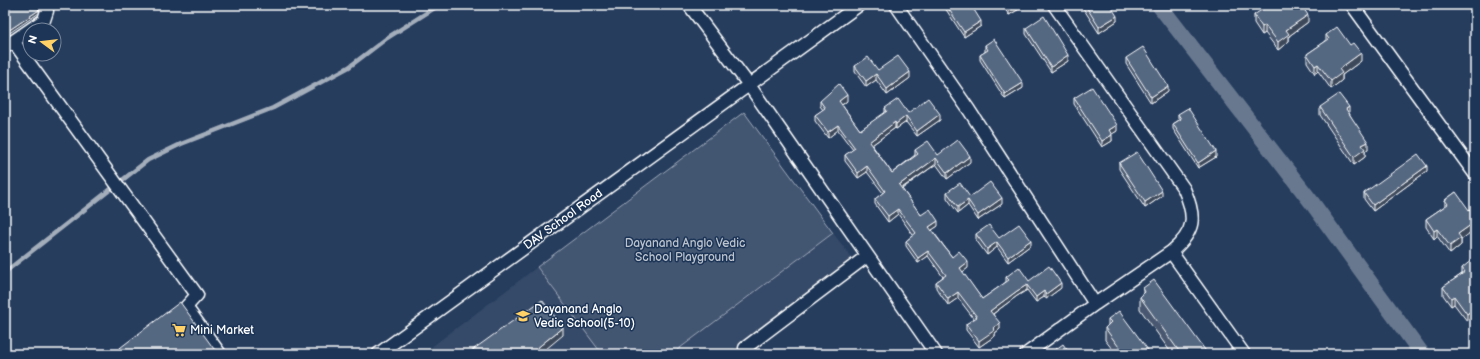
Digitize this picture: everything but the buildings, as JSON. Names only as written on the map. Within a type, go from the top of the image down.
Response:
[{"type":"street","points":[[45,5],[47,11],[44,20],[9,44],[95,154],[197,295],[186,307],[220,354]]},
{"type":"street","points":[[689,5],[749,84],[936,354]]},
{"type":"street","name":"DAV School Road","points":[[378,354],[859,5]]},
{"type":"street","points":[[896,5],[969,110],[1094,304]]},
{"type":"street","points":[[1026,354],[1094,304],[1171,252],[1181,243],[1189,232],[1193,220],[1190,205],[1184,189],[1054,5]]},
{"type":"street","points":[[1352,5],[1475,174]]},
{"type":"street","points":[[1171,252],[1244,354]]},
{"type":"street","points":[[749,354],[745,348],[867,256]]},
{"type":"shaded area","points":[[833,233],[853,259],[734,349],[738,354],[672,354]]},
{"type":"shaded area","name":"Dayanand Anglo Vedic School(5-10)","points":[[537,267],[602,354],[422,354]]},
{"type":"green space","name":"Dayanand Anglo Vedic School Playground","points":[[744,112],[833,233],[672,354],[602,354],[537,267]]},
{"type":"waterway","points":[[5,272],[148,160],[181,144],[273,108],[349,67],[387,38],[439,5]]},
{"type":"waterway","points":[[1159,5],[1313,204],[1422,354]]},
{"type":"place","name":"Dayanand Anglo Vedic School(5-10)","points":[[523,316]]},
{"type":"place","name":"Mini Market","points":[[179,330]]}]
